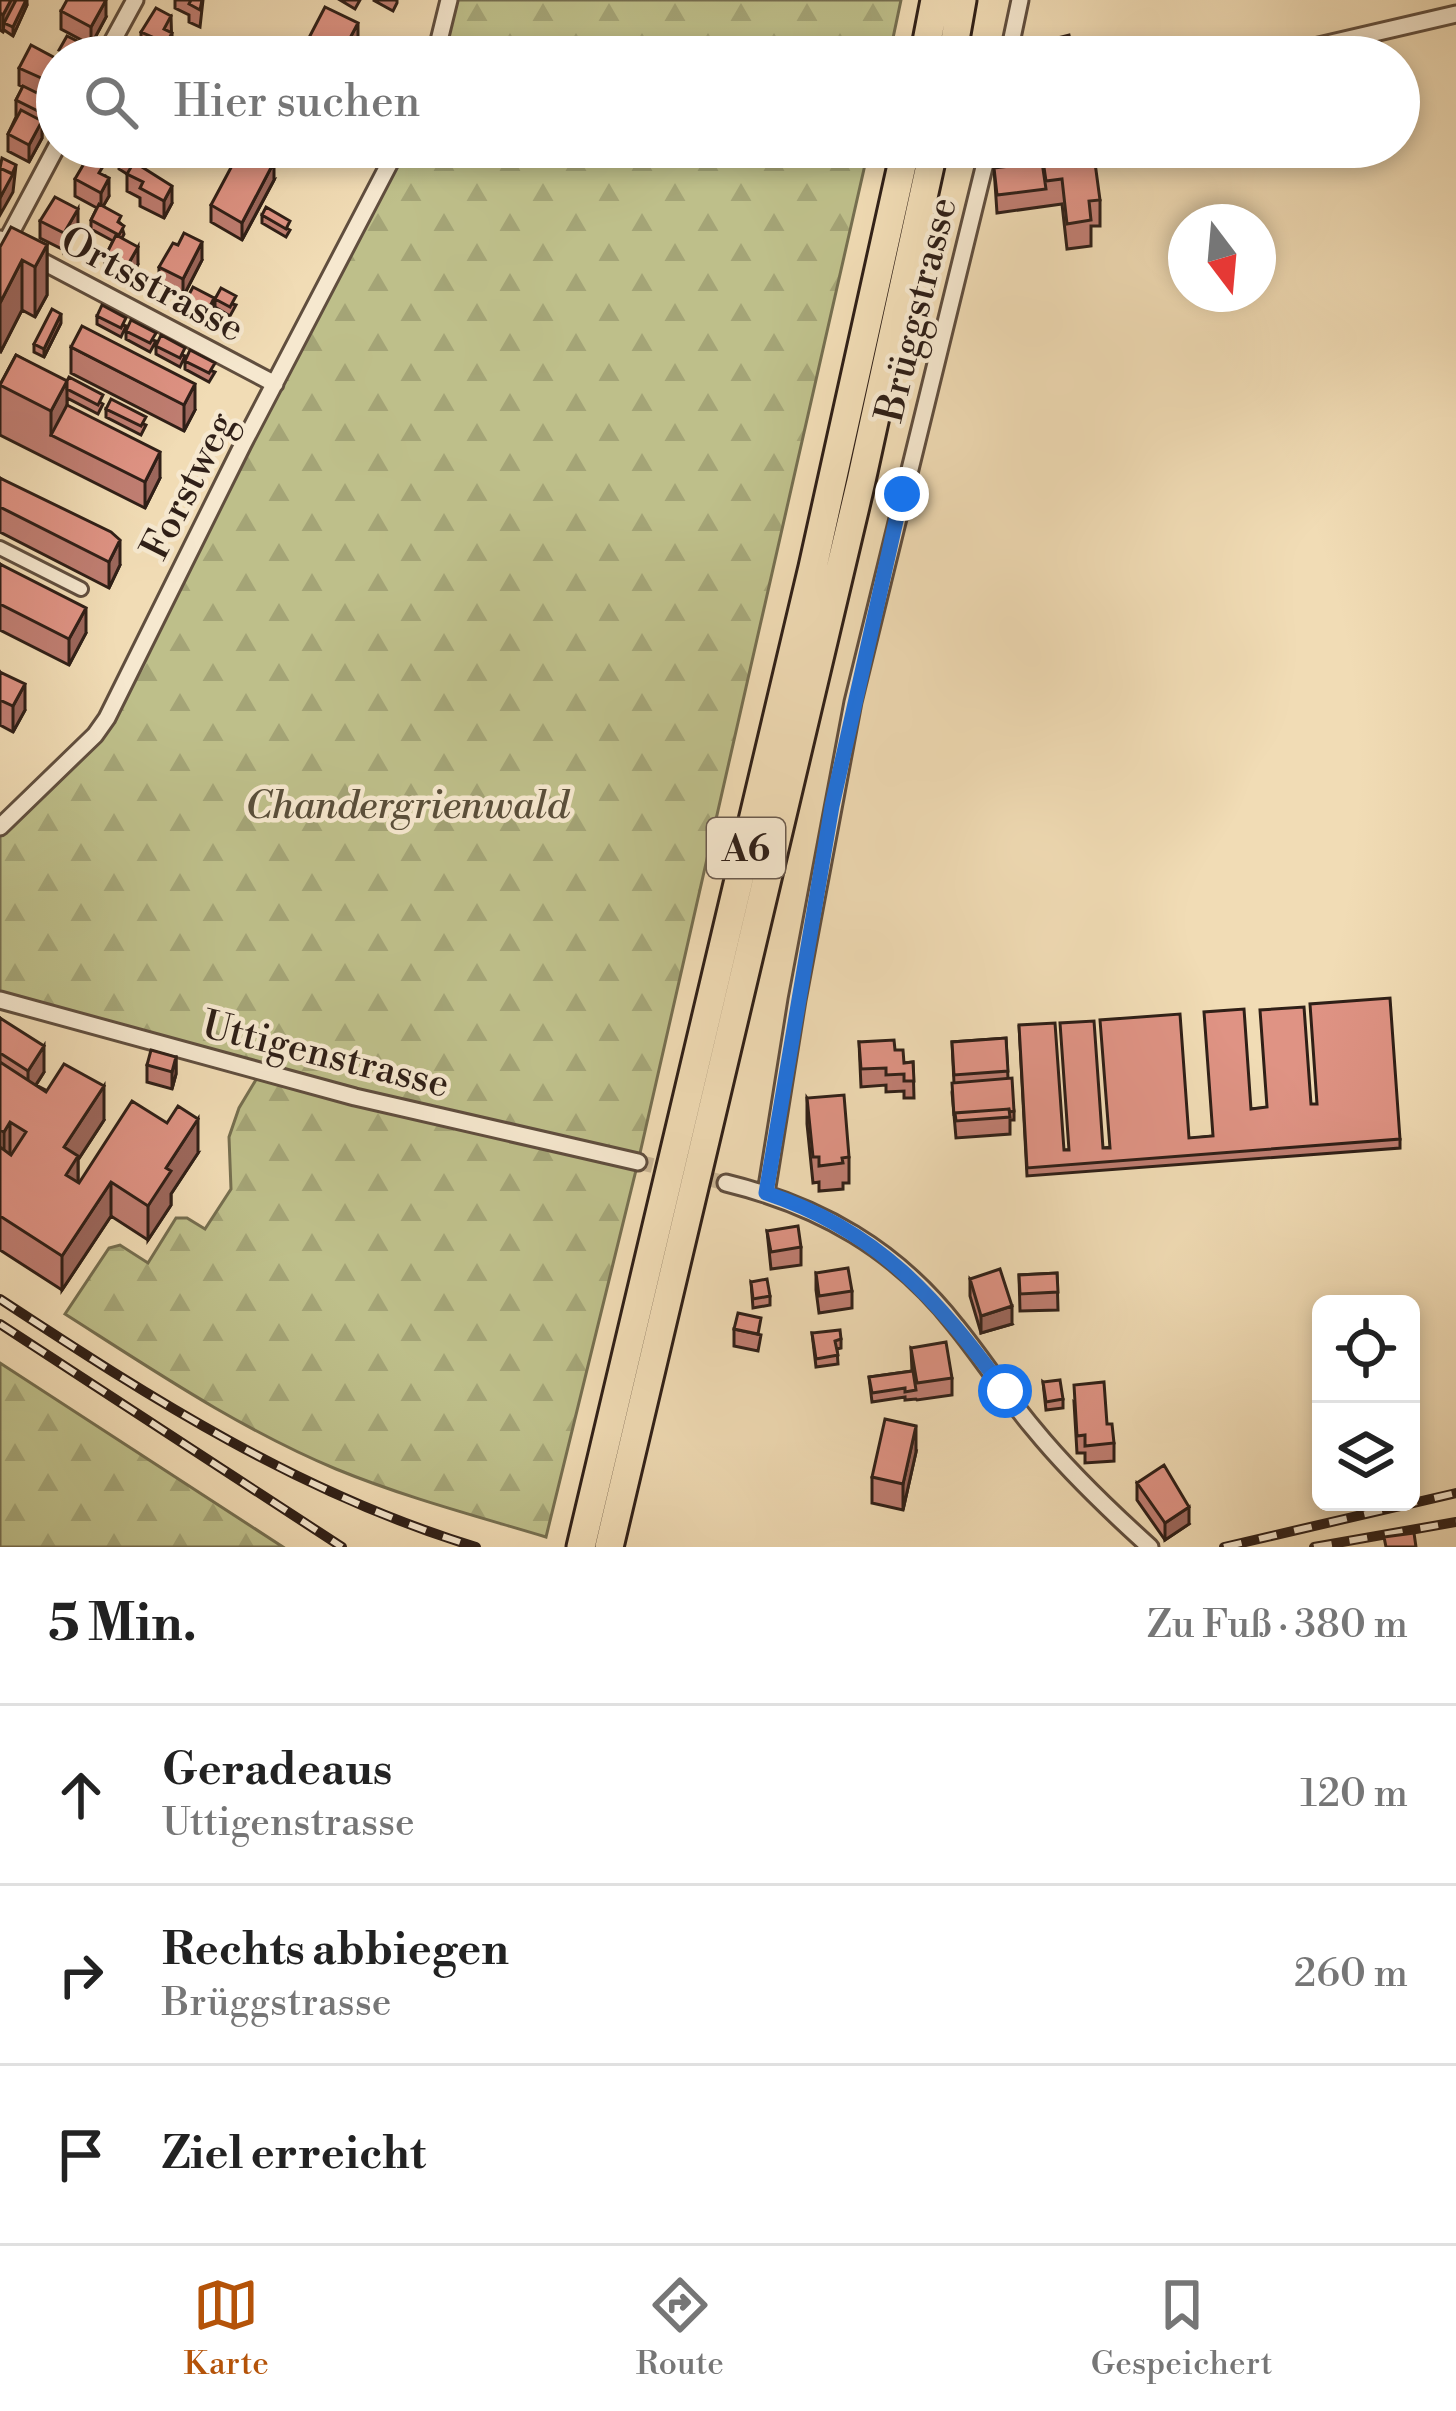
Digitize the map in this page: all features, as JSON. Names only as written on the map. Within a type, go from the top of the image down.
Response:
[{"type":"highway","points":[[928,36],[934,0]]},
{"type":"highway","points":[[956,36],[962,0]]},
{"type":"highway","name":"A6","points":[[581,1547],[824,521],[901,168]]},
{"type":"highway","name":"A6","points":[[609,1547],[866,458],[929,168]]},
{"type":"street","points":[[115,36],[135,0]]},
{"type":"street","points":[[440,36],[449,0]]},
{"type":"street","points":[[1012,36],[1020,0]]},
{"type":"street","points":[[1361,36],[1456,14]]},
{"type":"street","points":[[3,241],[44,168]]},
{"type":"street","name":"Forstweg","points":[[0,827],[95,736],[107,718],[387,168]]},
{"type":"street","name":"Brüggstrasse","points":[[766,1193],[796,1000],[856,686],[984,168]]},
{"type":"street","name":"Ortsstrasse","points":[[3,241],[275,384]]},
{"type":"street","points":[[0,548],[81,589]]},
{"type":"street","name":"Uttigenstrasse","points":[[0,1000],[356,1097],[638,1162]]},
{"type":"street","points":[[726,1183],[766,1193],[849,1229],[907,1272],[941,1307],[1062,1461],[1150,1547]]},
{"type":"green space","points":[[449,0],[901,0],[893,36],[440,36]]},
{"type":"green space","name":"Chandergrienwald","points":[[387,168],[864,168],[638,1162],[546,1537],[440,1506],[300,1453],[198,1398],[65,1314],[109,1248],[120,1245],[148,1263],[176,1218],[187,1218],[205,1229],[231,1189],[229,1137],[239,1108],[260,1073],[0,1000],[0,827],[95,736]]},
{"type":"green space","points":[[0,1363],[283,1547],[0,1547]]},
{"type":"building","points":[[0,0],[11,0],[3,15],[0,13]]},
{"type":"building","points":[[16,0],[26,0],[13,27],[4,23]]},
{"type":"building","points":[[67,0],[106,0],[91,27],[61,11]]},
{"type":"building","points":[[325,7],[358,23],[351,36],[310,36]]},
{"type":"building","points":[[156,8],[171,16],[164,29],[170,36],[141,32]]},
{"type":"building","points":[[31,45],[36,48],[36,76],[19,68]]},
{"type":"building","points":[[23,86],[36,92],[36,110],[16,100]]},
{"type":"building","points":[[21,110],[36,118],[29,145],[8,134]]},
{"type":"building","points":[[2,158],[16,165],[12,174],[0,168]]},
{"type":"building","points":[[0,168],[13,174],[0,198]]},
{"type":"building","points":[[81,168],[102,168],[99,173],[109,178],[101,193],[75,179]]},
{"type":"building","points":[[130,168],[144,168],[172,186],[164,201],[140,188],[143,182],[127,174]]},
{"type":"building","points":[[231,168],[271,168],[242,223],[211,205]]},
{"type":"building","points":[[994,168],[1043,168],[1046,189],[997,195]]},
{"type":"building","points":[[1044,168],[1096,168],[1100,200],[1089,201],[1091,220],[1067,224],[1062,179],[1046,181]]},
{"type":"building","points":[[55,197],[78,209],[64,233],[40,221]]},
{"type":"building","points":[[99,204],[121,216],[118,222],[124,226],[119,235],[91,220]]},
{"type":"building","points":[[266,207],[290,221],[286,229],[262,215]]},
{"type":"building","points":[[11,227],[47,245],[35,267],[22,260],[0,303],[0,247]]},
{"type":"building","points":[[184,233],[202,242],[183,279],[159,267]]},
{"type":"building","points":[[116,235],[138,247],[126,268],[105,257]]},
{"type":"building","points":[[193,287],[214,298],[207,313],[185,302]]},
{"type":"building","points":[[221,288],[236,296],[230,307],[215,299]]},
{"type":"building","points":[[102,305],[126,318],[121,328],[97,316]]},
{"type":"building","points":[[52,309],[61,314],[44,349],[34,344]]},
{"type":"building","points":[[131,320],[156,333],[150,343],[126,331]]},
{"type":"building","points":[[82,326],[195,384],[184,405],[71,347]]},
{"type":"building","points":[[161,335],[185,348],[180,358],[156,346]]},
{"type":"building","points":[[190,350],[215,363],[209,373],[185,361]]},
{"type":"building","points":[[16,355],[67,381],[51,411],[0,385]]},
{"type":"building","points":[[69,377],[103,395],[98,405],[67,389]]},
{"type":"building","points":[[111,399],[146,417],[141,426],[106,409]]},
{"type":"building","points":[[67,405],[160,452],[145,482],[51,435]]},
{"type":"building","points":[[0,478],[111,532],[120,540],[109,562],[0,507]]},
{"type":"building","points":[[0,564],[86,608],[69,639],[0,604]]},
{"type":"building","points":[[0,672],[25,684],[13,706],[0,700]]},
{"type":"building","points":[[1390,998],[1400,1139],[1027,1168],[1019,1025],[1055,1023],[1064,1150],[1069,1150],[1060,1023],[1094,1021],[1103,1148],[1110,1148],[1100,1020],[1180,1014],[1189,1138],[1213,1136],[1204,1012],[1244,1009],[1251,1109],[1267,1107],[1260,1010],[1304,1007],[1311,1104],[1317,1104],[1310,1004]]},
{"type":"building","points":[[0,1018],[44,1046],[28,1071],[0,1053]]},
{"type":"building","points":[[1006,1038],[1008,1071],[954,1075],[952,1042]]},
{"type":"building","points":[[894,1040],[895,1050],[903,1050],[904,1063],[913,1062],[914,1081],[904,1081],[904,1074],[886,1075],[886,1068],[861,1069],[859,1042]]},
{"type":"building","points":[[151,1050],[176,1057],[172,1072],[147,1065]]},
{"type":"building","points":[[0,1062],[46,1092],[64,1064],[104,1086],[64,1147],[78,1156],[66,1175],[79,1183],[132,1101],[167,1123],[178,1106],[198,1119],[148,1206],[111,1182],[62,1256],[0,1216],[0,1147],[11,1155],[26,1132],[10,1122],[4,1132],[0,1130]]},
{"type":"building","points":[[1012,1078],[1014,1111],[954,1116],[952,1083]]},
{"type":"building","points":[[844,1095],[849,1157],[842,1158],[843,1163],[819,1166],[819,1157],[813,1157],[807,1098]]},
{"type":"building","points":[[1009,1109],[1010,1117],[956,1121],[955,1113]]},
{"type":"building","points":[[798,1226],[801,1247],[771,1252],[767,1231]]},
{"type":"building","points":[[848,1268],[852,1291],[819,1296],[816,1273]]},
{"type":"building","points":[[1000,1269],[1012,1306],[981,1316],[970,1279]]},
{"type":"building","points":[[1057,1273],[1058,1292],[1020,1294],[1019,1275]]},
{"type":"building","points":[[767,1279],[770,1296],[753,1299],[751,1282]]},
{"type":"building","points":[[738,1313],[761,1318],[758,1334],[734,1329]]},
{"type":"building","points":[[840,1330],[841,1339],[835,1341],[838,1355],[816,1359],[812,1333]]},
{"type":"building","points":[[946,1342],[952,1378],[917,1383],[911,1348]]},
{"type":"building","points":[[913,1371],[916,1390],[872,1393],[869,1377]]},
{"type":"building","points":[[1060,1380],[1063,1399],[1046,1402],[1043,1382]]},
{"type":"building","points":[[1104,1382],[1107,1424],[1112,1424],[1114,1443],[1085,1446],[1085,1435],[1077,1436],[1074,1385]]},
{"type":"building","points":[[885,1419],[916,1426],[903,1484],[872,1477]]},
{"type":"building","points":[[1164,1465],[1189,1507],[1165,1523],[1137,1483]]},
{"type":"building","points":[[1414,1533],[1416,1547],[1386,1547],[1384,1537]]},
{"type":"tunnel","points":[[638,1162],[726,1183]]},
{"type":"railway","points":[[0,1299],[229,1441],[349,1500],[476,1547]]},
{"type":"railway","points":[[0,1324],[342,1547]]},
{"type":"railway","points":[[1224,1547],[1456,1493]]},
{"type":"railway","points":[[1314,1547],[1456,1522]]},
{"type":"route","points":[[902,494],[832,806],[766,1193],[830,1219],[891,1258],[941,1307],[1005,1391]]}]
